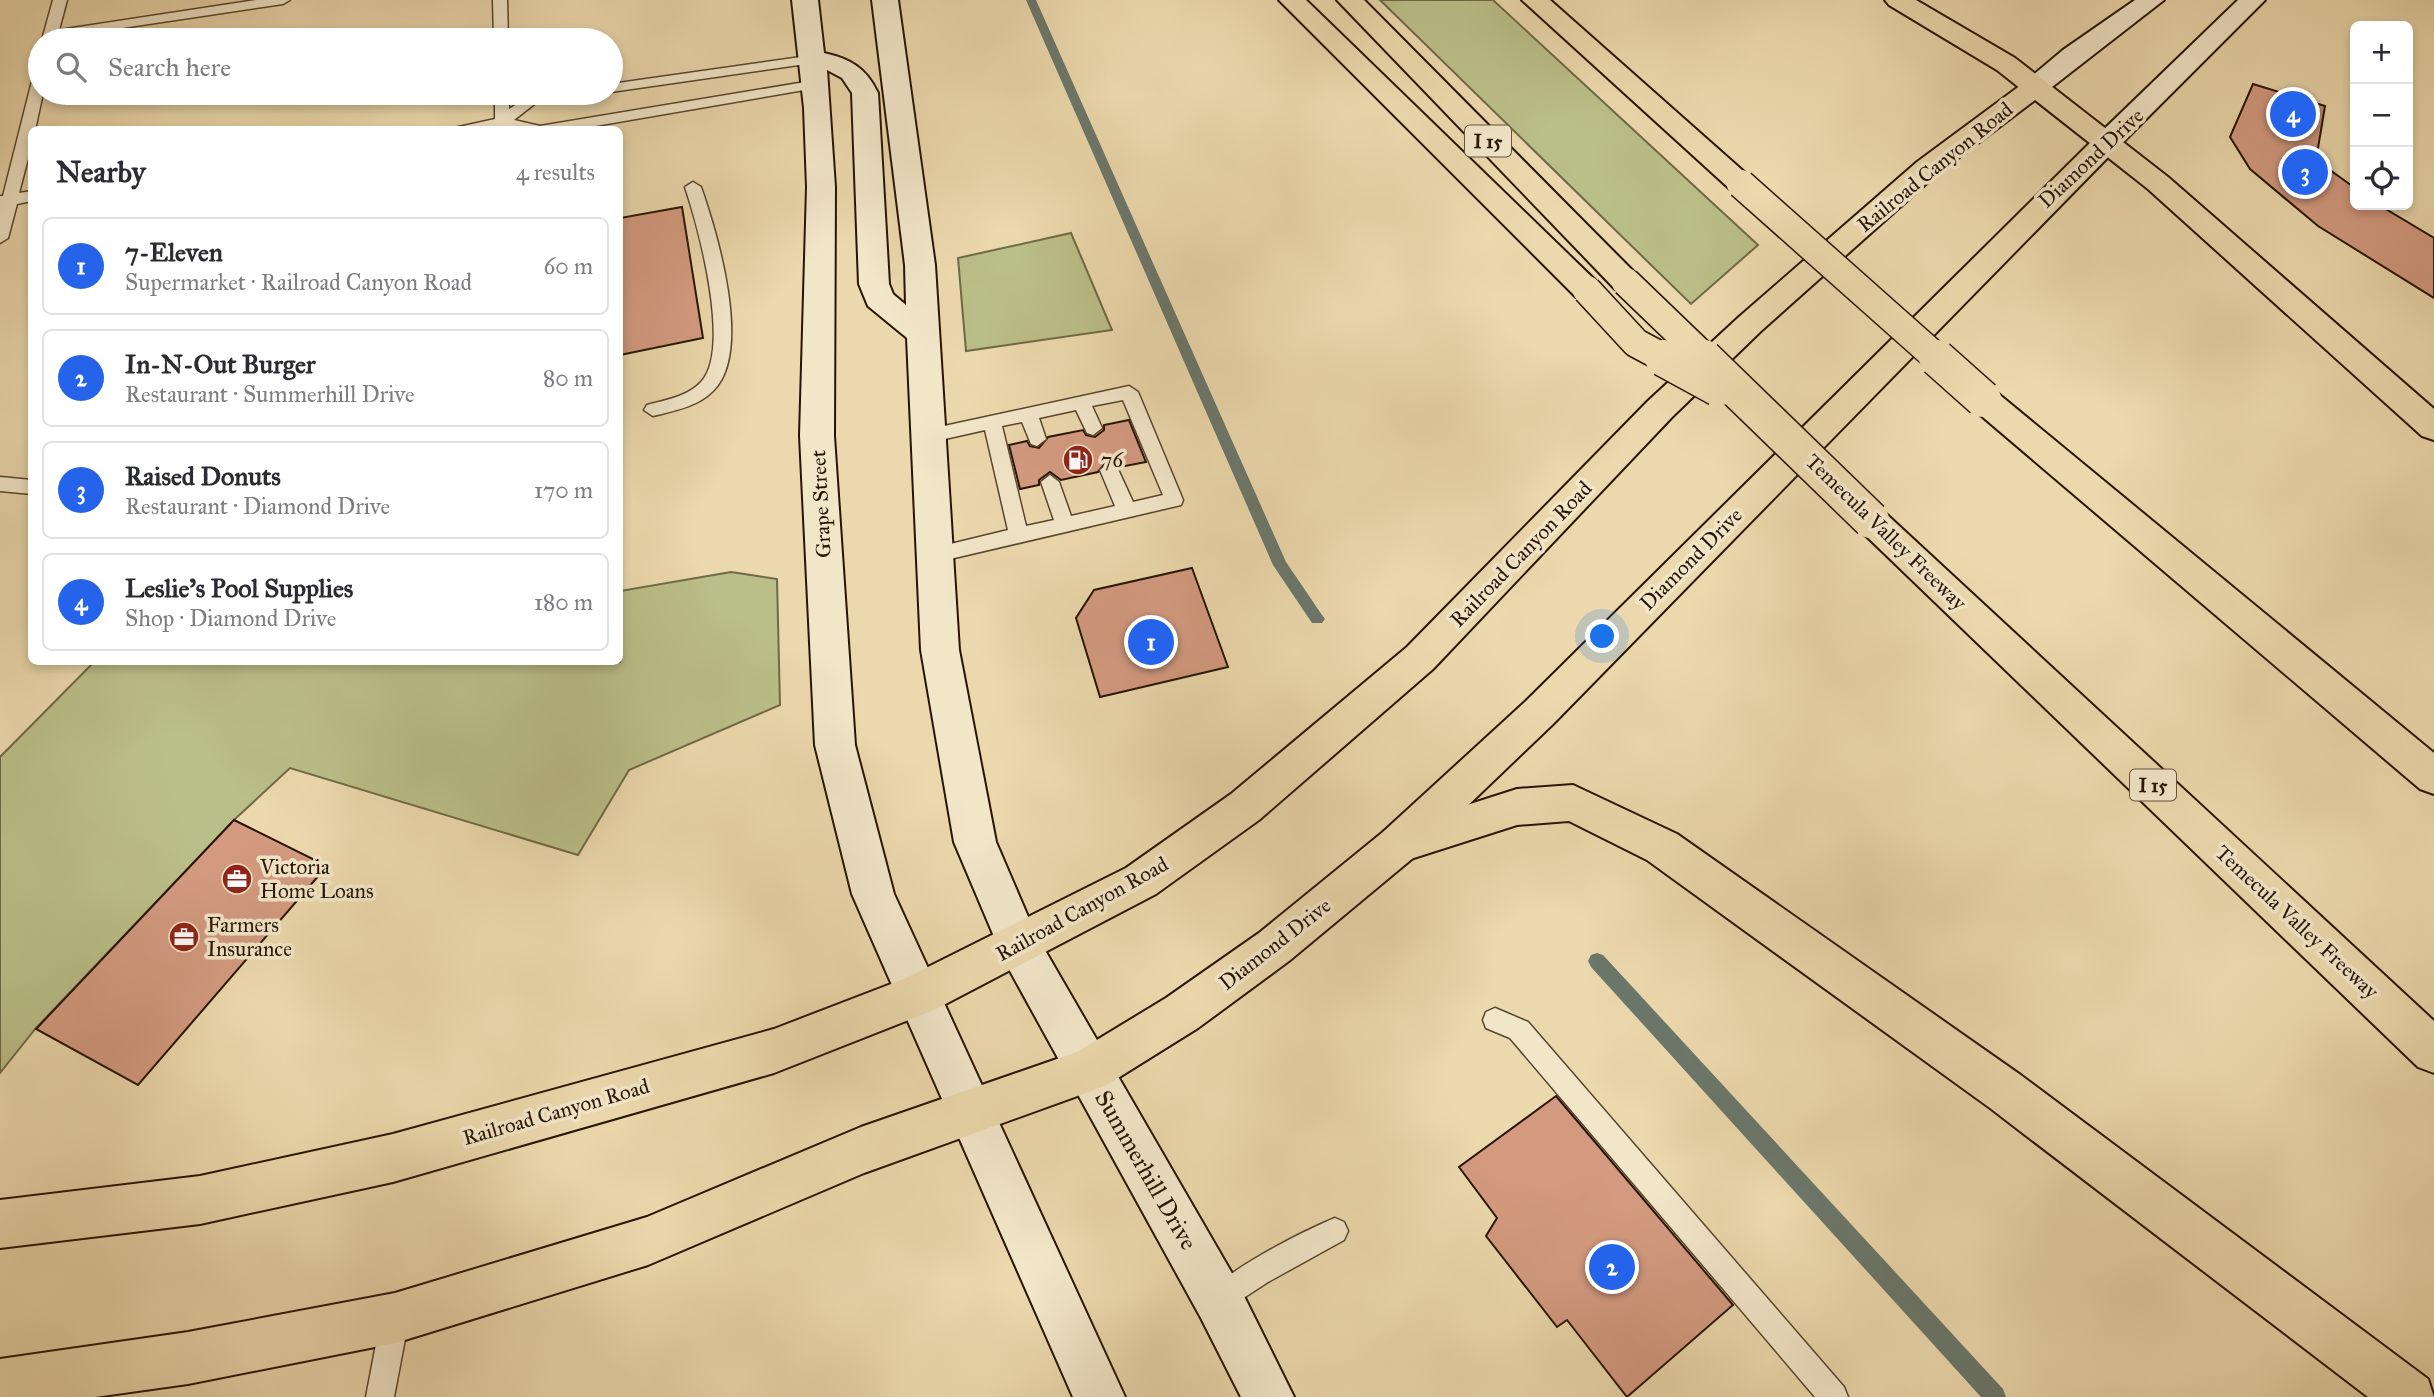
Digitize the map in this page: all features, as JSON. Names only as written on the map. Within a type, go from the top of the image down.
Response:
[{"type":"main road","name":"Grape Street","points":[[805,0],[816,72],[821,187],[817,436],[835,745],[873,894],[918,995]]},
{"type":"main road","points":[[885,0],[920,265],[940,650],[975,842],[1019,946]]},
{"type":"main road","points":[[1292,0],[1587,290],[1636,343],[1763,413]]},
{"type":"main road","name":"Temecula Valley Freeway","points":[[1350,0],[1626,282],[1871,520],[2434,1051]]},
{"type":"main road","points":[[1535,0],[1983,399],[2434,777]]},
{"type":"main road","points":[[1898,0],[2006,64],[2181,202],[2434,428]]},
{"type":"main road","points":[[2034,88],[2072,56],[2151,0]]},
{"type":"main road","name":"Diamond Drive","points":[[970,1114],[1089,1070],[1182,1013],[1274,947],[1398,845],[1540,712],[2105,144],[2252,0]]},
{"type":"main road","points":[[816,72],[838,63],[860,82],[864,93],[874,284],[879,299],[922,333]]},
{"type":"main road","name":"Railroad Canyon Road","points":[[0,1224],[200,1200],[393,1158],[774,1051],[918,995],[1019,946],[1141,881],[1245,807],[1420,658],[1660,409],[1750,324],[1927,168],[2034,88]]},
{"type":"main road","points":[[1398,845],[1517,807],[1573,803],[1662,847],[2006,1092],[2410,1397]]},
{"type":"main road","name":"Summerhill Drive","points":[[1019,946],[1219,1300],[1268,1397]]},
{"type":"main road","points":[[918,995],[1099,1397]]},
{"type":"main road","points":[[16,1388],[395,1318],[648,1241],[861,1151],[970,1114]]},
{"type":"lane","points":[[53,28],[60,0]]},
{"type":"lane","points":[[111,28],[283,0]]},
{"type":"lane","points":[[500,0],[501,28]]},
{"type":"lane","points":[[623,87],[816,72]]},
{"type":"lane","points":[[561,126],[816,72]]},
{"type":"lane","points":[[0,238],[5,201],[32,105]]},
{"type":"lane","points":[[502,105],[502,126]]},
{"type":"lane","points":[[502,126],[525,105]]},
{"type":"lane","points":[[653,410],[701,392],[713,380],[719,359],[723,331],[720,303],[701,208],[693,187]]},
{"type":"lane","points":[[5,201],[28,197]]},
{"type":"lane","points":[[927,436],[1129,392],[1174,500],[933,555]]},
{"type":"lane","points":[[1082,402],[1093,428]]},
{"type":"lane","points":[[1029,414],[1037,439]]},
{"type":"lane","points":[[992,422],[1019,536]]},
{"type":"lane","points":[[1109,470],[1127,511]]},
{"type":"lane","points":[[1050,482],[1065,525]]},
{"type":"lane","points":[[0,484],[28,487]]},
{"type":"lane","points":[[1495,1020],[1519,1030],[1834,1397]]},
{"type":"lane","points":[[1219,1300],[1258,1272],[1335,1231]]},
{"type":"lane","points":[[380,1397],[395,1318]]},
{"type":"green space","points":[[1380,0],[1493,0],[1758,245],[1691,304]]},
{"type":"green space","points":[[1071,233],[1112,330],[966,351],[958,258]]},
{"type":"green space","points":[[731,572],[777,579],[780,705],[629,770],[578,855],[290,768],[234,820],[36,1028],[0,1073],[0,757],[91,665],[623,665],[623,590]]},
{"type":"building","points":[[2253,84],[2325,106],[2316,160],[2350,184],[2350,210],[2387,210],[2434,238],[2434,298],[2318,226],[2250,169],[2230,137]]},
{"type":"building","points":[[682,207],[703,338],[623,354],[623,217]]},
{"type":"building","points":[[1129,420],[1146,462],[1120,467],[1117,462],[1107,461],[1098,472],[1061,480],[1050,472],[1039,480],[1039,485],[1020,489],[1009,445],[1027,441],[1030,446],[1039,448],[1048,437],[1083,430],[1086,435],[1095,437],[1104,430],[1104,425]]},
{"type":"building","points":[[1192,568],[1228,667],[1100,697],[1076,618],[1094,590]]},
{"type":"building","points":[[234,820],[327,866],[138,1085],[36,1029]]},
{"type":"building","points":[[1556,1096],[1733,1305],[1627,1397],[1567,1320],[1557,1327],[1486,1236],[1497,1218],[1459,1167]]},
{"type":"waterway","points":[[1031,0],[1280,565],[1317,619]]},
{"type":"waterway","points":[[1597,961],[1995,1397]]},
{"type":"place","name":"Leslie's Pool Supplies","points":[[2293,114]]},
{"type":"place","name":"Raised Donuts","points":[[2305,172]]},
{"type":"place","name":"76","points":[[1078,460]]},
{"type":"place","name":"7-Eleven","points":[[1151,642]]},
{"type":"place","name":"Victoria Home Loans","points":[[237,879]]},
{"type":"place","name":"Farmers Insurance","points":[[184,937]]},
{"type":"place","name":"In-N-Out Burger","points":[[1612,1267]]}]
